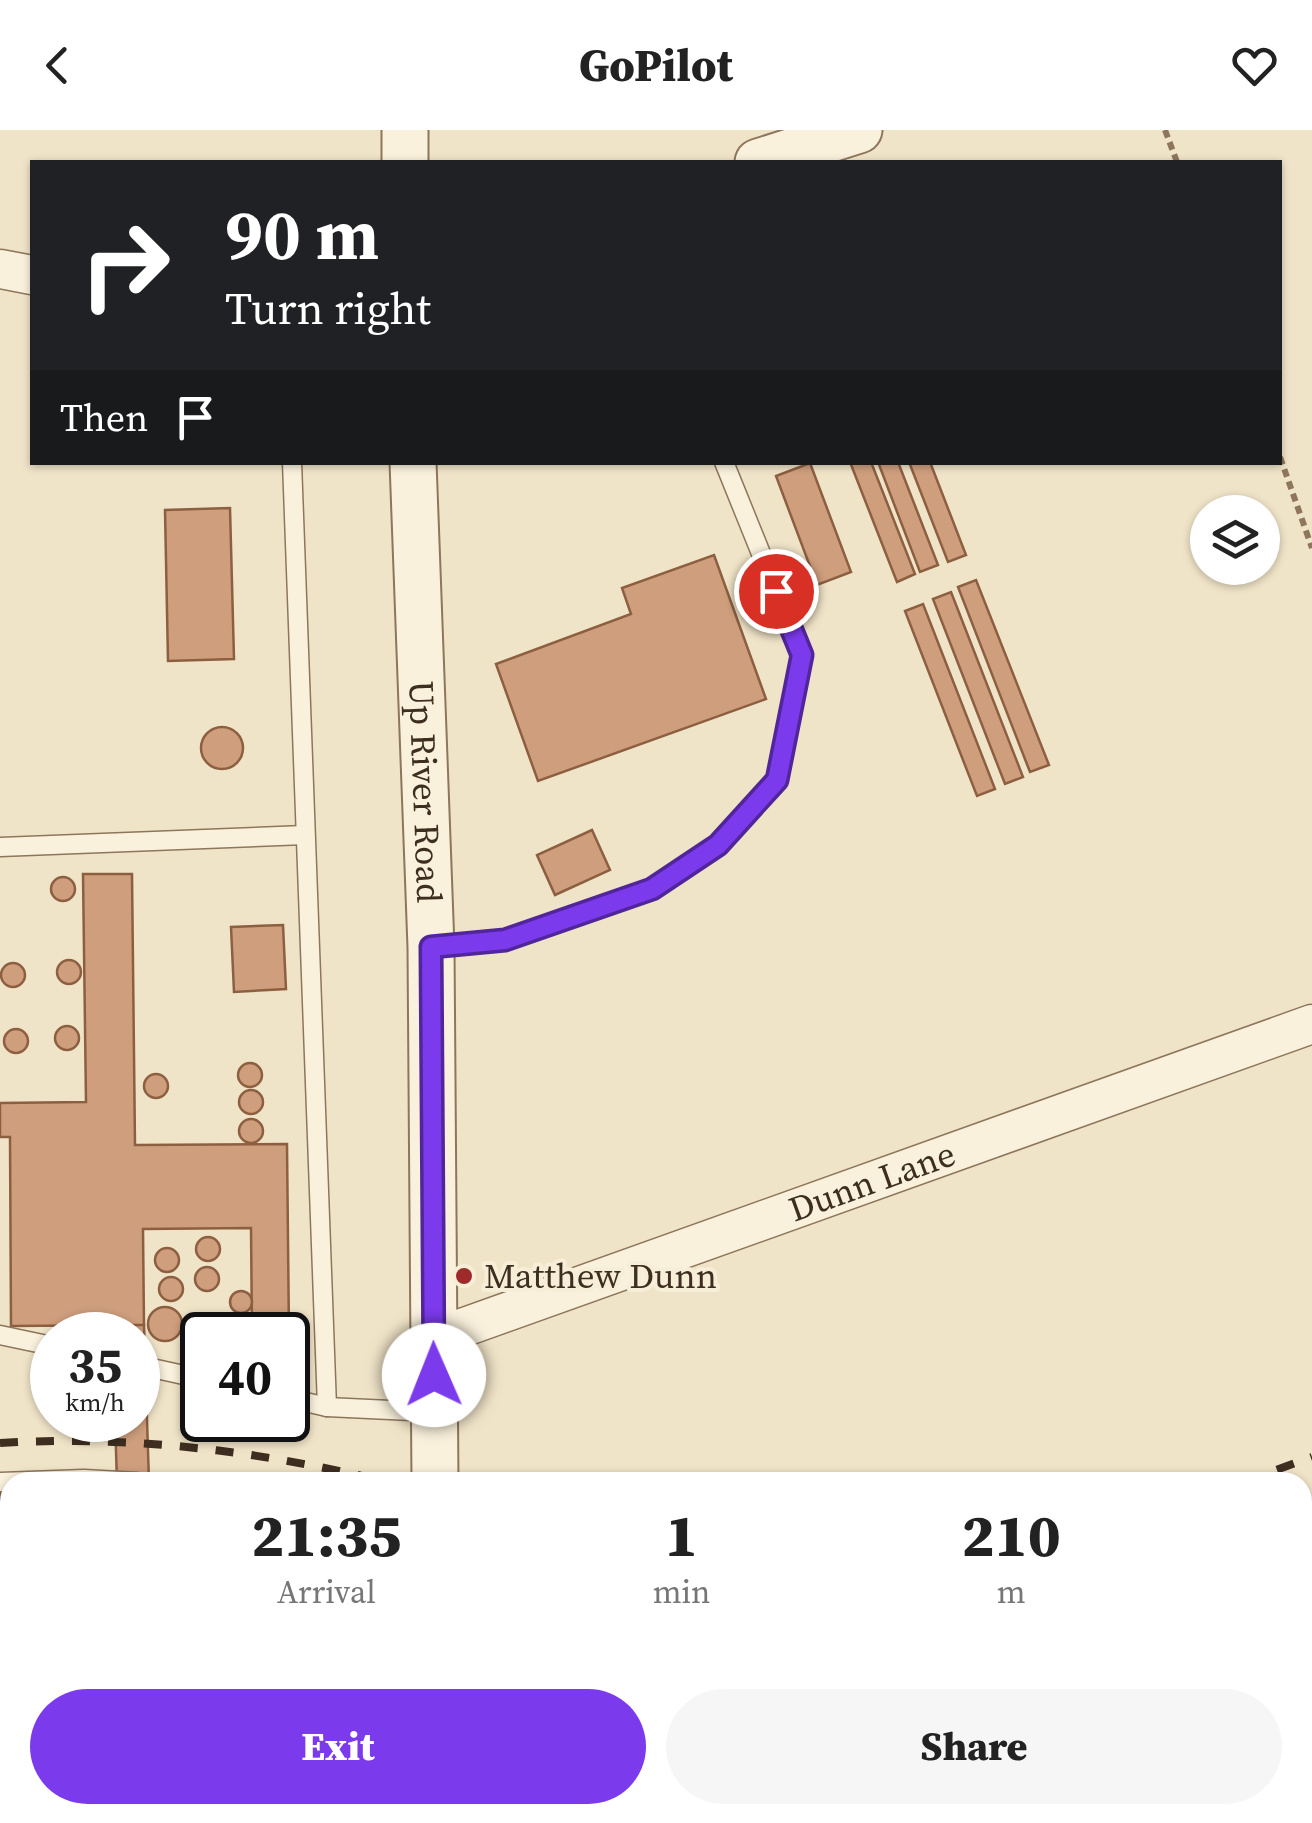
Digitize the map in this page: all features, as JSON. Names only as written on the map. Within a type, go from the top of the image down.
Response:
[{"type":"street","points":[[404,130],[405,160]]},
{"type":"street","points":[[764,160],[859,130]]},
{"type":"street","points":[[0,269],[30,275]]},
{"type":"street","name":"Up River Road","points":[[413,465],[431,947],[434,1472]]},
{"type":"street","name":"Dunn Lane","points":[[434,1338],[1312,1024]]},
{"type":"lane","points":[[292,465],[328,1407]]},
{"type":"lane","points":[[431,947],[505,940],[652,889],[718,845],[775,784],[802,655],[725,465]]},
{"type":"lane","points":[[0,846],[306,836]]},
{"type":"lane","points":[[0,1335],[30,1341]]},
{"type":"lane","points":[[310,1403],[435,1412]]},
{"type":"path","points":[[1165,130],[1175,160]]},
{"type":"path","points":[[1282,463],[1312,548]]},
{"type":"building","points":[[811,465],[851,572],[817,585],[776,476]]},
{"type":"building","points":[[851,465],[872,465],[915,574],[897,582]]},
{"type":"building","points":[[879,465],[899,465],[938,565],[920,572]]},
{"type":"building","points":[[910,465],[931,465],[966,555],[948,562]]},
{"type":"building","points":[[230,508],[234,659],[168,661],[165,510]]},
{"type":"building","points":[[714,555],[766,699],[538,781],[496,664],[631,614],[622,588]]},
{"type":"building","points":[[976,580],[1049,765],[1030,772],[958,587]]},
{"type":"building","points":[[951,592],[1023,777],[1005,784],[933,599]]},
{"type":"building","points":[[923,604],[995,789],[977,796],[905,611]]},
{"type":"building","points":[[222,727],[237,733],[243,748],[237,763],[222,769],[207,763],[201,748],[207,733]]},
{"type":"building","points":[[592,830],[610,870],[555,895],[537,855]]},
{"type":"building","points":[[83,874],[132,874],[135,1145],[287,1144],[289,1312],[252,1312],[251,1228],[143,1229],[144,1312],[30,1312],[30,1326],[11,1326],[10,1137],[0,1137],[0,1103],[86,1102]]},
{"type":"building","points":[[63,877],[72,880],[72,898],[63,901],[54,898],[51,889],[54,880]]},
{"type":"building","points":[[283,925],[286,989],[234,992],[231,927]]},
{"type":"building","points":[[69,960],[78,963],[78,981],[69,984],[60,981],[57,972],[60,963]]},
{"type":"building","points":[[13,963],[22,966],[22,984],[13,987],[4,984],[1,975],[4,966]]},
{"type":"building","points":[[67,1026],[76,1029],[76,1047],[67,1050],[58,1047],[55,1038],[58,1029]]},
{"type":"building","points":[[16,1029],[25,1032],[25,1050],[16,1053],[7,1050],[4,1041],[7,1032]]},
{"type":"building","points":[[250,1063],[259,1066],[259,1084],[250,1087],[241,1084],[238,1075],[241,1066]]},
{"type":"building","points":[[156,1074],[165,1077],[165,1095],[156,1098],[147,1095],[144,1086],[147,1077]]},
{"type":"building","points":[[251,1090],[260,1093],[260,1111],[251,1114],[242,1111],[239,1102],[242,1093]]},
{"type":"building","points":[[251,1119],[260,1122],[260,1140],[251,1143],[242,1140],[239,1131],[242,1122]]},
{"type":"building","points":[[208,1237],[217,1240],[217,1258],[208,1261],[199,1258],[196,1249],[199,1240]]},
{"type":"building","points":[[167,1248],[176,1251],[176,1269],[167,1272],[158,1269],[155,1260],[158,1251]]},
{"type":"building","points":[[207,1267],[216,1270],[216,1288],[207,1291],[198,1288],[195,1279],[198,1270]]},
{"type":"building","points":[[171,1277],[180,1280],[180,1298],[171,1301],[162,1298],[159,1289],[162,1280]]},
{"type":"building","points":[[241,1291],[251,1298],[249,1310],[233,1310],[233,1294]]},
{"type":"building","points":[[165,1307],[177,1312],[180,1332],[172,1340],[160,1340],[160,1312],[153,1312]]},
{"type":"building","points":[[116,1442],[148,1442],[149,1472],[117,1472]]},
{"type":"railway","points":[[0,1443],[98,1441],[195,1448],[344,1472]]},
{"type":"railway","points":[[1271,1472],[1312,1457]]},
{"type":"place","name":"Matthew Dunn","points":[[464,1276]]},
{"type":"route","points":[[434,1375],[431,947],[505,940],[652,889],[718,845],[777,780],[802,655],[776,591]]}]
